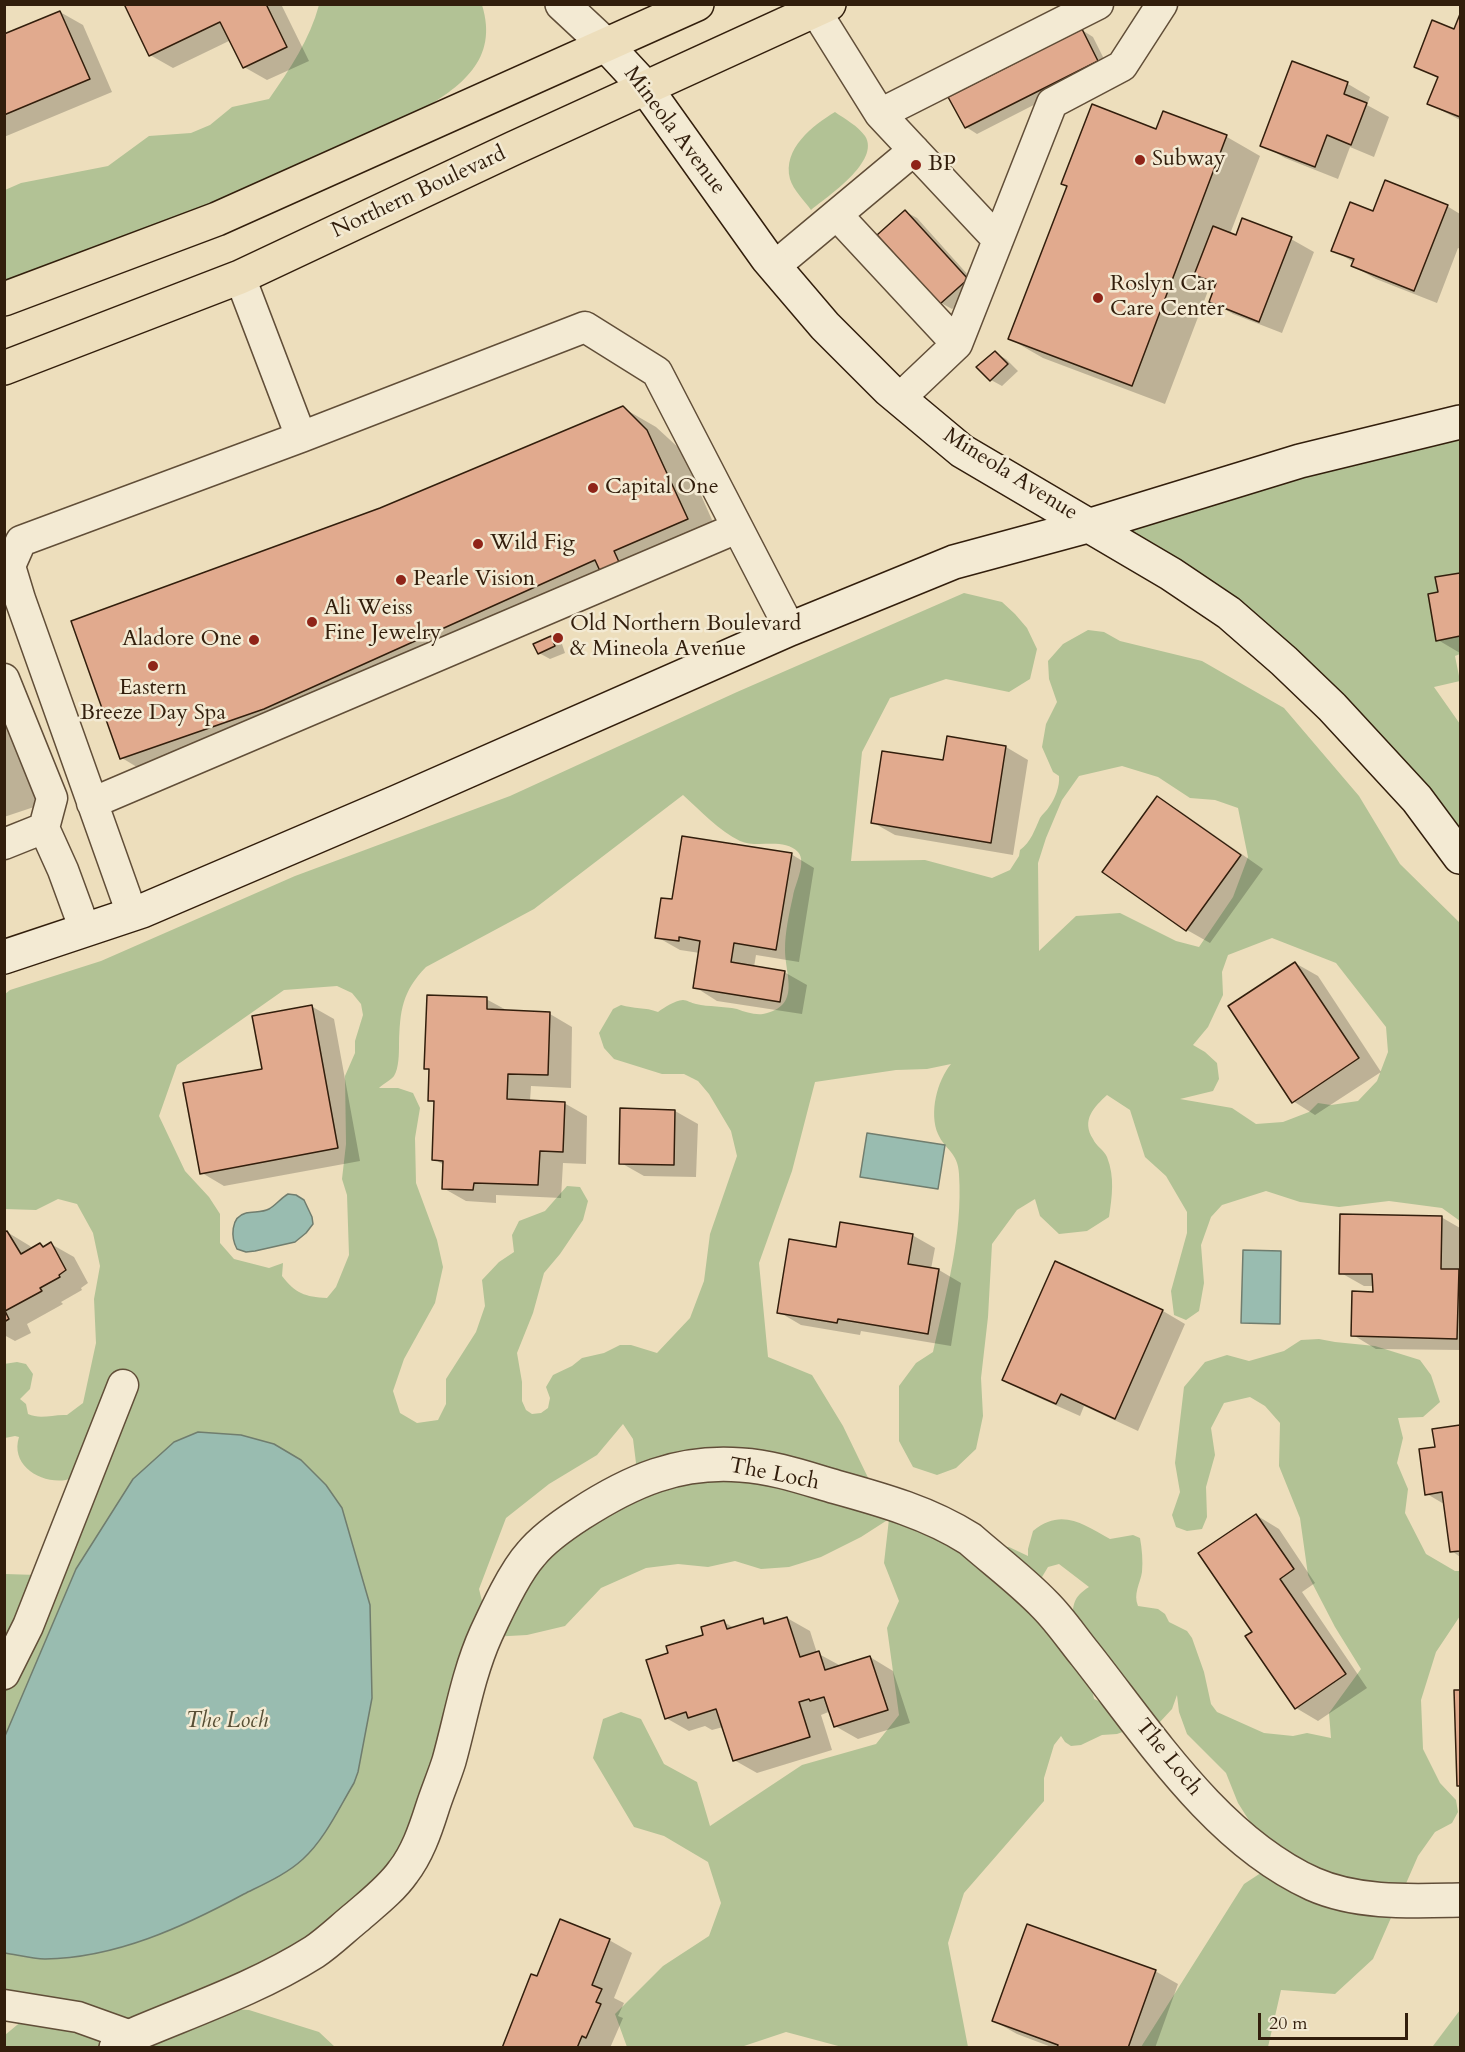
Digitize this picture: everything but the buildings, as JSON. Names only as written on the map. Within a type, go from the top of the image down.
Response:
[{"type":"main road","name":"Mineola Avenue","points":[[562,4],[606,45],[645,87],[775,266],[825,326],[899,399],[962,451],[1171,573],[1229,613],[1332,707],[1417,799],[1461,857]]},
{"type":"main road","points":[[4,299],[217,219],[697,4]]},
{"type":"main road","name":"Northern Boulevard","points":[[4,368],[240,277],[645,87],[822,7]]},
{"type":"main road","points":[[4,957],[132,914],[397,802],[790,629],[954,562],[1091,525],[1300,461],[1461,422]]},
{"type":"main road","name":"The Loch","points":[[123,2042],[263,1980],[315,1951],[387,1891],[404,1871],[424,1831],[449,1760],[470,1678],[485,1635],[530,1554],[564,1525],[607,1496],[662,1472],[693,1467],[722,1464],[744,1465],[782,1472],[879,1499],[922,1514],[956,1530],[970,1539],[1045,1605],[1191,1789],[1237,1834],[1276,1863],[1313,1884],[1344,1893],[1378,1899],[1461,1900]]},
{"type":"lane","points":[[880,114],[1098,4]]},
{"type":"lane","points":[[899,399],[957,344],[1052,103],[1122,66],[1162,4]]},
{"type":"lane","points":[[822,7],[880,114],[998,240]]},
{"type":"lane","points":[[775,266],[914,150]]},
{"type":"lane","points":[[837,215],[957,344]]},
{"type":"lane","points":[[240,277],[301,437]]},
{"type":"lane","points":[[132,914],[10,566],[21,541],[301,437],[585,327],[657,372],[790,629]]},
{"type":"lane","points":[[92,803],[736,528]]},
{"type":"lane","points":[[4,679],[52,798],[44,828],[63,870],[85,930]]},
{"type":"lane","points":[[4,844],[44,828]]},
{"type":"lane","points":[[4,1674],[27,1626],[123,1385]]},
{"type":"lane","points":[[4,2005],[78,2017],[123,2042]]},
{"type":"green space","points":[[319,5],[482,5],[486,24],[485,41],[481,56],[462,82],[418,112],[5,299],[5,190],[21,183],[108,166],[149,136],[191,133],[210,125],[232,107],[269,99],[305,42]]},
{"type":"green space","points":[[835,112],[865,136],[868,146],[866,156],[850,178],[811,210],[790,179],[791,158],[801,139]]},
{"type":"green space","points":[[1460,422],[1460,654],[1455,656],[1460,681],[1434,687],[1460,724],[1460,857],[1332,707],[1091,525]]},
{"type":"green space","points":[[964,593],[1002,602],[1027,628],[1037,649],[1030,679],[1009,692],[946,679],[890,698],[862,752],[851,861],[925,860],[992,878],[1010,870],[1057,792],[1059,776],[1053,772],[1042,747],[1046,724],[1057,702],[1049,679],[1048,661],[1063,644],[1088,630],[1104,632],[1120,641],[1202,661],[1284,708],[1359,796],[1400,864],[1460,923],[1460,1221],[1442,1208],[1389,1201],[1339,1207],[1300,1202],[1266,1191],[1222,1205],[1211,1217],[1201,1245],[1204,1283],[1199,1311],[1186,1320],[1174,1315],[1171,1291],[1187,1233],[1187,1212],[1166,1176],[1145,1157],[1130,1110],[1107,1095],[1094,1109],[1088,1126],[1094,1141],[1106,1155],[1110,1164],[1112,1187],[1109,1217],[1087,1231],[1059,1234],[1040,1216],[1035,1199],[1017,1210],[992,1244],[988,1317],[981,1378],[983,1416],[976,1449],[956,1468],[937,1475],[913,1467],[899,1441],[899,1386],[916,1363],[933,1352],[956,1242],[960,1197],[958,1167],[954,1156],[938,1134],[934,1117],[938,1088],[951,1064],[927,1069],[896,1070],[815,1082],[792,1171],[759,1263],[768,1357],[812,1375],[843,1426],[873,1488],[988,1544],[1009,1547],[1028,1556],[1033,1531],[1054,1520],[1063,1519],[1082,1524],[1110,1539],[1133,1535],[1140,1538],[1142,1568],[1137,1593],[1138,1606],[1158,1609],[1165,1614],[1169,1622],[1187,1631],[1192,1638],[1204,1672],[1211,1704],[1217,1712],[1264,1733],[1293,1736],[1307,1733],[1331,1738],[1329,1713],[1361,1669],[1335,1627],[1308,1575],[1300,1518],[1279,1466],[1280,1423],[1265,1406],[1250,1397],[1224,1403],[1211,1428],[1215,1455],[1206,1487],[1207,1517],[1202,1529],[1187,1531],[1176,1527],[1172,1515],[1180,1492],[1175,1463],[1184,1387],[1205,1362],[1227,1355],[1249,1361],[1284,1351],[1301,1340],[1319,1339],[1375,1346],[1420,1360],[1431,1375],[1440,1402],[1423,1417],[1398,1418],[1403,1438],[1397,1463],[1408,1489],[1405,1513],[1426,1554],[1455,1571],[1460,1571],[1460,1616],[1436,1652],[1421,1700],[1423,1749],[1440,1783],[1456,1800],[1458,1812],[1452,1823],[1435,1832],[1418,1856],[1373,1959],[1335,1994],[1281,1990],[1268,2047],[1141,2047],[1244,1884],[1276,1863],[1238,1803],[1226,1773],[1187,1734],[1179,1712],[1177,1695],[1172,1709],[1159,1723],[1117,1734],[1102,1735],[1081,1745],[1071,1746],[1061,1736],[1054,1745],[1044,1778],[1044,1801],[964,1893],[948,1943],[968,2047],[842,2047],[786,2032],[741,2047],[627,2047],[615,2014],[663,1966],[709,1936],[721,1903],[708,1862],[664,1836],[634,1827],[593,1758],[603,1719],[621,1712],[641,1719],[664,1764],[697,1782],[710,1826],[802,1765],[876,1744],[899,1715],[887,1628],[899,1601],[884,1563],[889,1519],[861,1537],[821,1557],[789,1567],[761,1569],[735,1561],[708,1567],[678,1564],[646,1568],[601,1588],[565,1626],[527,1635],[490,1637],[387,1891],[201,2007],[249,2010],[319,2032],[335,2047],[5,2047],[5,2035],[23,2020],[4,2005],[5,1574],[37,1575],[90,1464],[69,1479],[56,1480],[37,1476],[23,1464],[17,1447],[19,1437],[5,1438],[4,1364],[17,1362],[26,1364],[33,1374],[30,1389],[20,1399],[26,1404],[28,1414],[42,1417],[67,1415],[83,1403],[96,1343],[94,1299],[100,1266],[93,1233],[77,1204],[58,1199],[36,1210],[5,1209],[4,995],[10,990],[101,961],[295,876],[510,796],[737,692]],"holes":[[[1122,766],[1158,777],[1190,798],[1215,800],[1238,808],[1248,857],[1233,897],[1199,947],[1176,941],[1120,913],[1076,916],[1039,951],[1038,863],[1062,800],[1079,776]],[[683,795],[732,837],[747,843],[785,845],[798,852],[800,856],[801,867],[786,930],[785,950],[789,988],[783,1004],[763,1014],[701,1005],[683,1000],[658,1012],[621,1005],[613,1009],[599,1033],[604,1048],[614,1059],[662,1074],[684,1074],[698,1081],[709,1094],[731,1131],[737,1156],[710,1234],[704,1281],[690,1318],[657,1353],[631,1345],[620,1345],[604,1353],[582,1358],[572,1366],[553,1375],[546,1387],[550,1398],[548,1408],[541,1413],[532,1414],[526,1410],[522,1401],[522,1382],[517,1353],[533,1313],[544,1273],[583,1220],[588,1201],[580,1187],[567,1186],[545,1211],[519,1221],[512,1235],[514,1252],[499,1262],[482,1280],[485,1306],[476,1332],[446,1379],[446,1404],[438,1420],[417,1423],[400,1413],[393,1391],[404,1359],[435,1303],[443,1267],[437,1240],[416,1183],[415,1138],[420,1108],[413,1093],[398,1088],[379,1088],[396,1073],[400,1021],[404,1002],[412,985],[426,967],[534,909]],[[1272,938],[1336,963],[1386,1027],[1388,1052],[1377,1081],[1358,1101],[1331,1105],[1318,1103],[1309,1112],[1283,1122],[1256,1124],[1232,1108],[1180,1099],[1213,1091],[1219,1079],[1217,1063],[1193,1045],[1208,1027],[1223,995],[1222,972],[1228,955]],[[337,986],[352,993],[361,1004],[363,1015],[355,1041],[355,1053],[345,1076],[346,1144],[342,1179],[347,1195],[349,1255],[336,1287],[327,1298],[313,1297],[296,1290],[282,1276],[283,1263],[269,1268],[234,1259],[220,1243],[220,1214],[209,1197],[185,1171],[159,1116],[177,1065],[284,990]],[[623,1424],[633,1439],[636,1463],[609,1498],[510,1587],[489,1629],[479,1589],[506,1518],[549,1484],[597,1455]],[[1059,1564],[1089,1587],[1080,1594],[1075,1602],[1072,1623],[1045,1604],[1042,1577],[1048,1567]],[[1111,1668],[1120,1672],[1123,1677],[1101,1702],[1094,1699],[1092,1689]]]},
{"type":"green space","points":[[1460,2010],[1460,2047],[1433,2047],[1433,2046]]},
{"type":"water","points":[[867,1133],[945,1145],[938,1189],[860,1177]]},
{"type":"water","points":[[288,1194],[296,1195],[304,1200],[312,1217],[313,1224],[306,1233],[295,1242],[255,1251],[246,1252],[237,1249],[233,1228],[237,1219],[246,1213],[269,1209]]},
{"type":"water","points":[[1243,1250],[1281,1251],[1280,1324],[1241,1323]]},
{"type":"water","name":"The Loch","points":[[198,1432],[241,1435],[274,1444],[301,1460],[326,1485],[342,1508],[370,1605],[372,1698],[354,1783],[325,1833],[303,1859],[275,1878],[197,1918],[148,1939],[97,1953],[45,1959],[5,1953],[5,1736],[76,1569],[133,1479],[174,1442]]},
{"type":"place","name":"Subway","points":[[1140,160]]},
{"type":"place","name":"BP","points":[[916,165]]},
{"type":"place","name":"Roslyn Car Care Center","points":[[1098,298]]},
{"type":"place","name":"Capital One","points":[[593,488]]},
{"type":"place","name":"Wild Fig","points":[[478,544]]},
{"type":"place","name":"Pearle Vision","points":[[401,580]]},
{"type":"place","name":"Ali Weiss Fine Jewelry","points":[[312,622]]},
{"type":"place","name":"Old Northern Boulevard & Mineola Avenue","points":[[558,638]]},
{"type":"place","name":"Aladore One","points":[[254,640]]},
{"type":"place","name":"Eastern Breeze Day Spa","points":[[153,666]]}]
